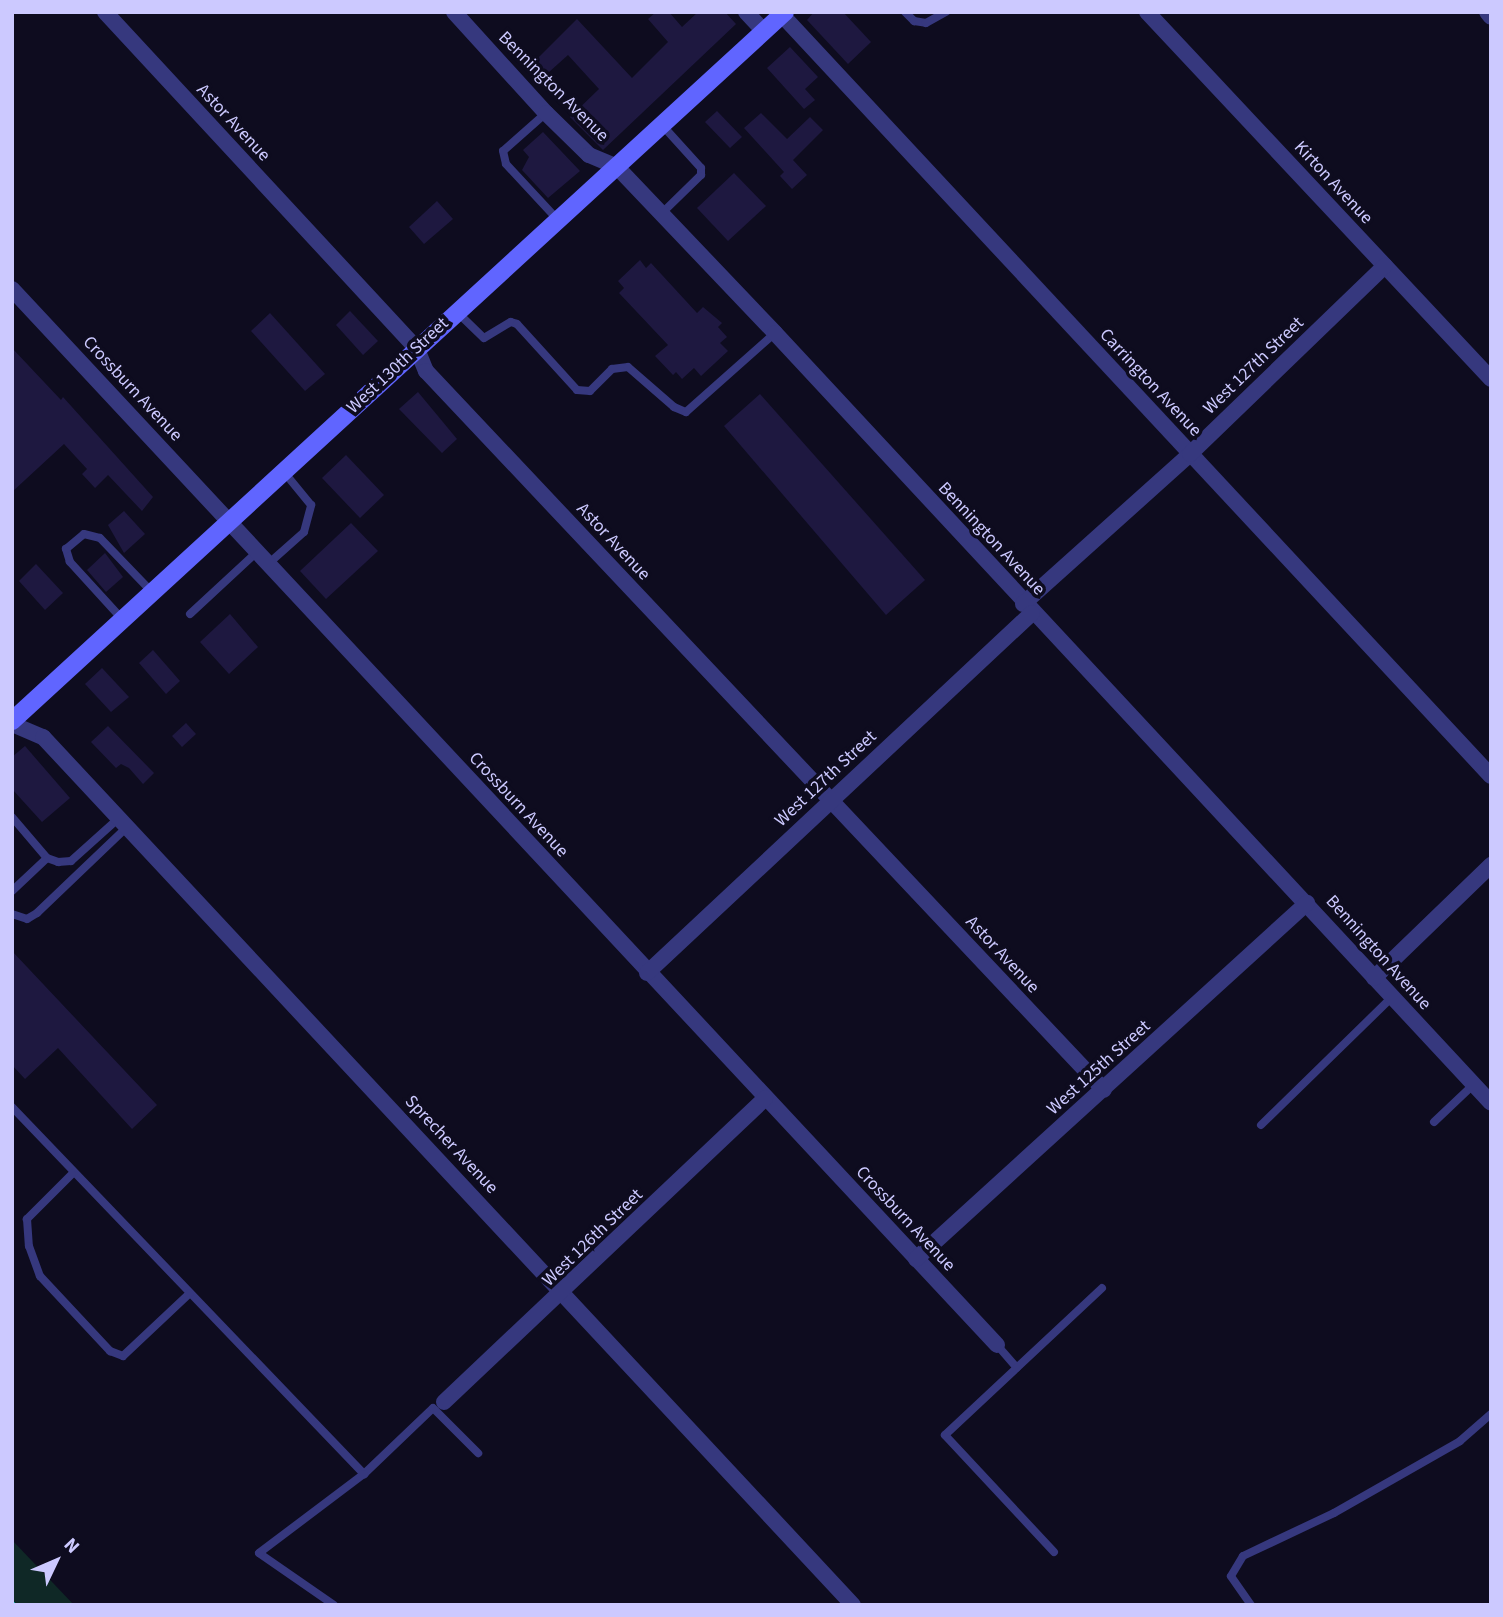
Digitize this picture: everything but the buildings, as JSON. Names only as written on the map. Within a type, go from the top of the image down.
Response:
[{"type":"main road","name":"West 130th Street","points":[[12,723],[784,13]]},
{"type":"street","name":"Astor Avenue","points":[[105,12],[417,349],[426,371],[1104,1090]]},
{"type":"street","name":"Bennington Avenue","points":[[454,12],[546,113],[589,155],[617,167],[775,333],[1491,1103]]},
{"type":"street","points":[[746,12],[764,31]]},
{"type":"street","name":"Kirton Avenue","points":[[1147,12],[1491,379]]},
{"type":"street","points":[[1487,12],[1491,17]]},
{"type":"street","name":"Carrington Avenue","points":[[784,13],[1491,776]]},
{"type":"street","name":"West 127th Street","points":[[647,973],[831,801],[1385,266]]},
{"type":"street","name":"Crossburn Avenue","points":[[12,289],[997,1346]]},
{"type":"street","name":"Sprecher Avenue","points":[[12,723],[43,737],[853,1605]]},
{"type":"street","points":[[1374,978],[1491,865]]},
{"type":"street","name":"West 125th Street","points":[[916,1259],[1307,903]]},
{"type":"street","name":"West 126th Street","points":[[444,1402],[563,1293],[765,1098]]},
{"type":"lane","points":[[905,12],[914,21],[926,23],[946,12]]},
{"type":"lane","points":[[546,113],[503,151],[506,164],[558,221]]},
{"type":"lane","points":[[661,214],[701,175],[701,168],[662,125]]},
{"type":"lane","points":[[457,312],[484,338],[511,323],[517,324],[577,390],[590,391],[611,369],[628,367],[674,407],[686,412],[775,333]]},
{"type":"lane","points":[[190,614],[262,558],[304,532],[311,505],[284,472]]},
{"type":"lane","points":[[123,621],[70,562],[66,549],[84,534],[100,538],[153,593]]},
{"type":"lane","points":[[12,817],[47,858],[71,861],[123,822]]},
{"type":"lane","points":[[12,914],[27,919],[37,913],[123,822]]},
{"type":"lane","points":[[12,891],[47,858]]},
{"type":"lane","points":[[1261,1125],[1392,997]]},
{"type":"lane","points":[[1434,1122],[1473,1085]]},
{"type":"lane","points":[[12,1107],[72,1174],[363,1474]]},
{"type":"lane","points":[[72,1174],[27,1219],[29,1246],[40,1276],[110,1352],[123,1356],[189,1294]]},
{"type":"lane","points":[[1054,1552],[945,1435],[1102,1288]]},
{"type":"lane","points":[[997,1346],[1017,1367]]},
{"type":"lane","points":[[334,1605],[259,1553],[363,1474],[433,1408],[478,1453]]},
{"type":"lane","points":[[1251,1605],[1231,1576],[1242,1556],[1368,1493],[1460,1441],[1491,1414]]},
{"type":"green space","points":[[12,1540],[74,1605],[12,1605]]}]
